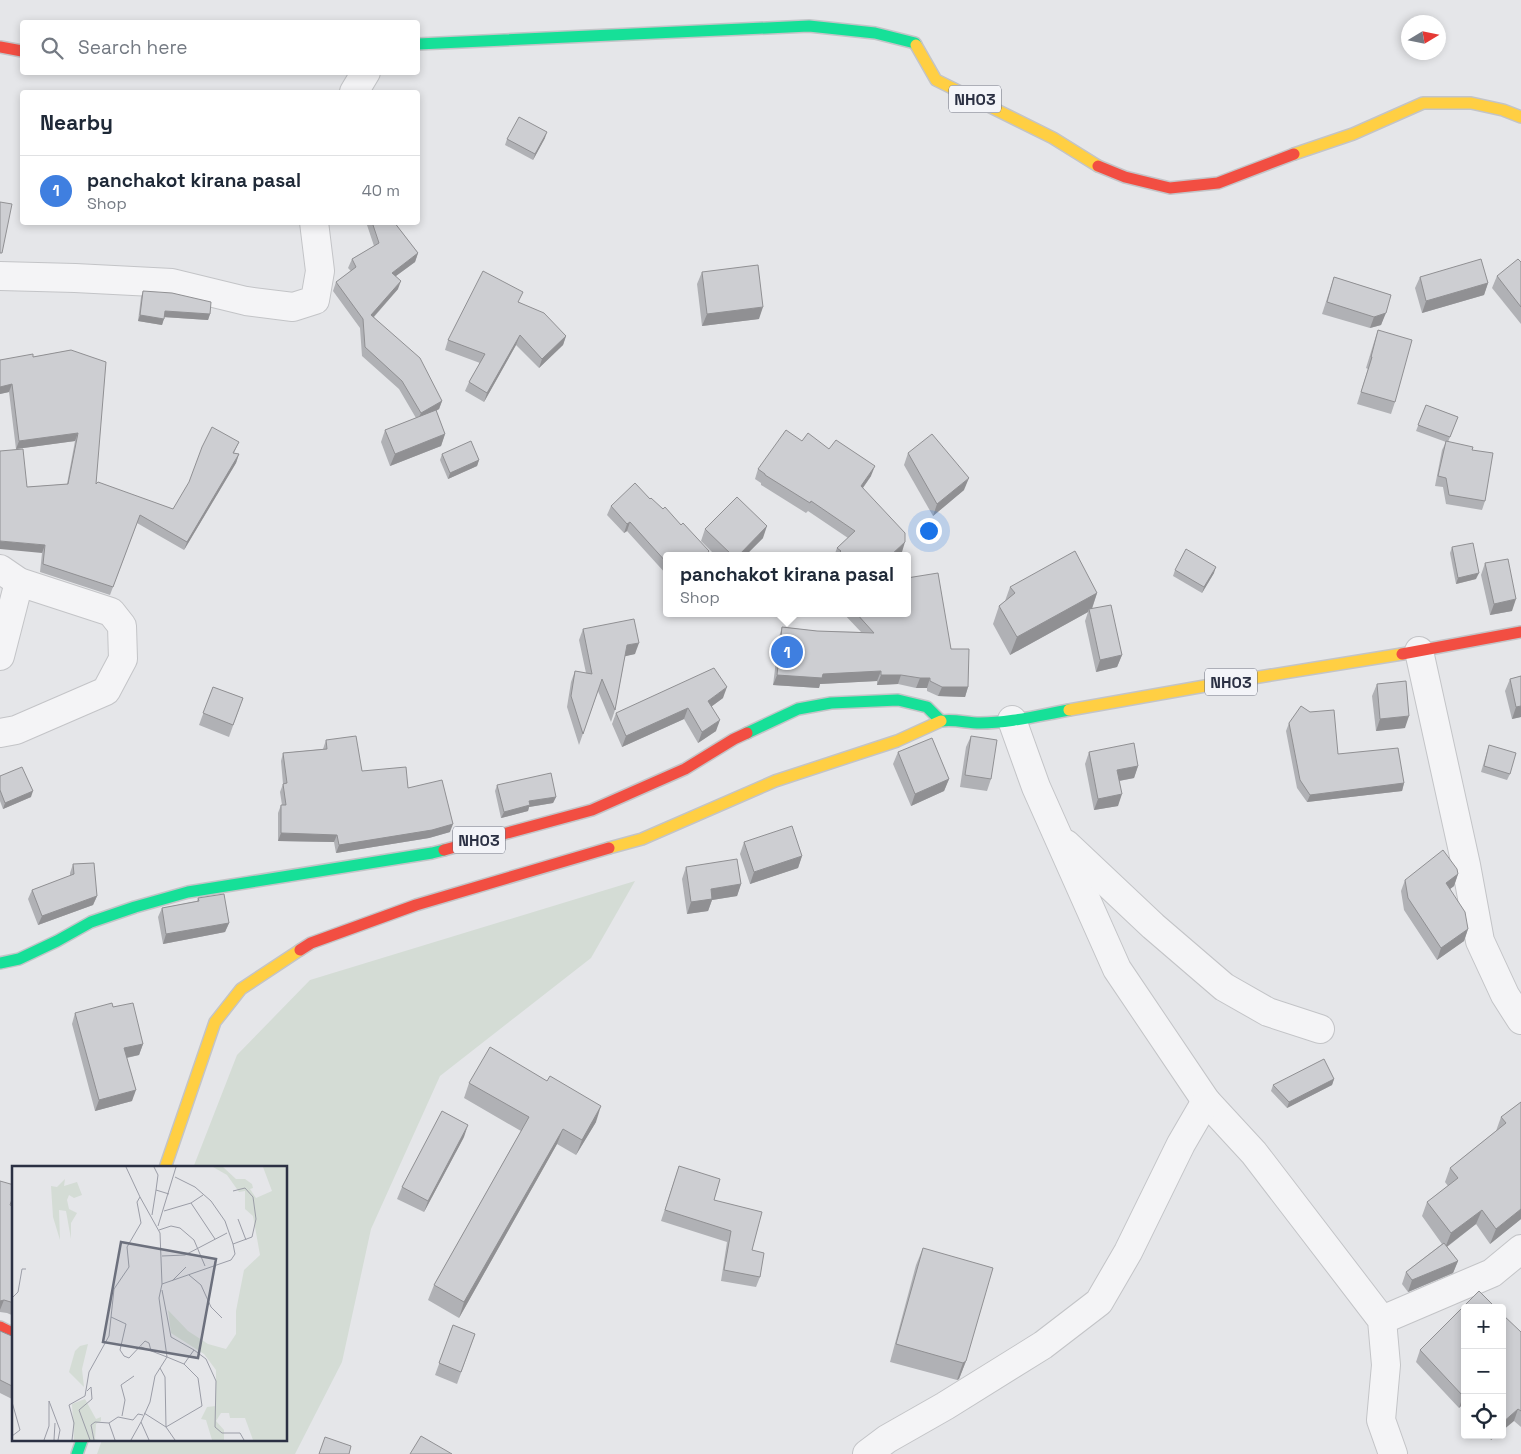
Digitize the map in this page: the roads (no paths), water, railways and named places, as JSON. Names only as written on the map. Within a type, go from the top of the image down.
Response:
[{"type":"main road","name":"NH03","points":[[420,44],[809,26],[875,33],[915,43],[936,80],[1053,138],[1095,165],[1125,177],[1170,188],[1218,183],[1353,134],[1423,103],[1471,103],[1503,110],[1521,118]]},
{"type":"main road","points":[[0,47],[20,51]]},
{"type":"main road","name":"NH03","points":[[0,963],[19,958],[57,941],[91,922],[188,892],[432,853],[592,810],[684,769],[734,739],[798,709],[831,703],[898,700],[927,707],[941,721],[954,719],[979,723],[1012,720],[1521,632]]},
{"type":"main road","points":[[166,1166],[215,1022],[241,989],[311,943],[416,905],[642,839],[775,781],[897,741],[941,721]]},
{"type":"main road","points":[[0,1328],[12,1333]]},
{"type":"main road","points":[[77,1454],[81,1442]]},
{"type":"street","points":[[355,90],[364,75]]},
{"type":"street","points":[[0,276],[172,283],[246,301],[293,307],[316,300],[320,271],[314,225]]},
{"type":"street","points":[[0,656],[9,576],[111,612],[122,626],[123,659],[106,691],[16,730],[0,733]]},
{"type":"street","points":[[1419,651],[1466,865],[1480,941],[1505,994],[1521,1020]]},
{"type":"street","points":[[1012,720],[1036,787],[1117,969],[1206,1101],[1254,1153],[1382,1320],[1386,1365],[1381,1420],[1393,1454]]},
{"type":"street","points":[[1056,834],[1153,926],[1224,987],[1268,1012],[1320,1028]]},
{"type":"street","points":[[867,1454],[887,1439],[945,1406],[1042,1345],[1099,1302],[1128,1252],[1181,1144],[1206,1101]]},
{"type":"street","points":[[1382,1320],[1492,1273],[1521,1249]]},
{"type":"place","name":"panchakot kirana pasal","points":[[787,652]]}]
